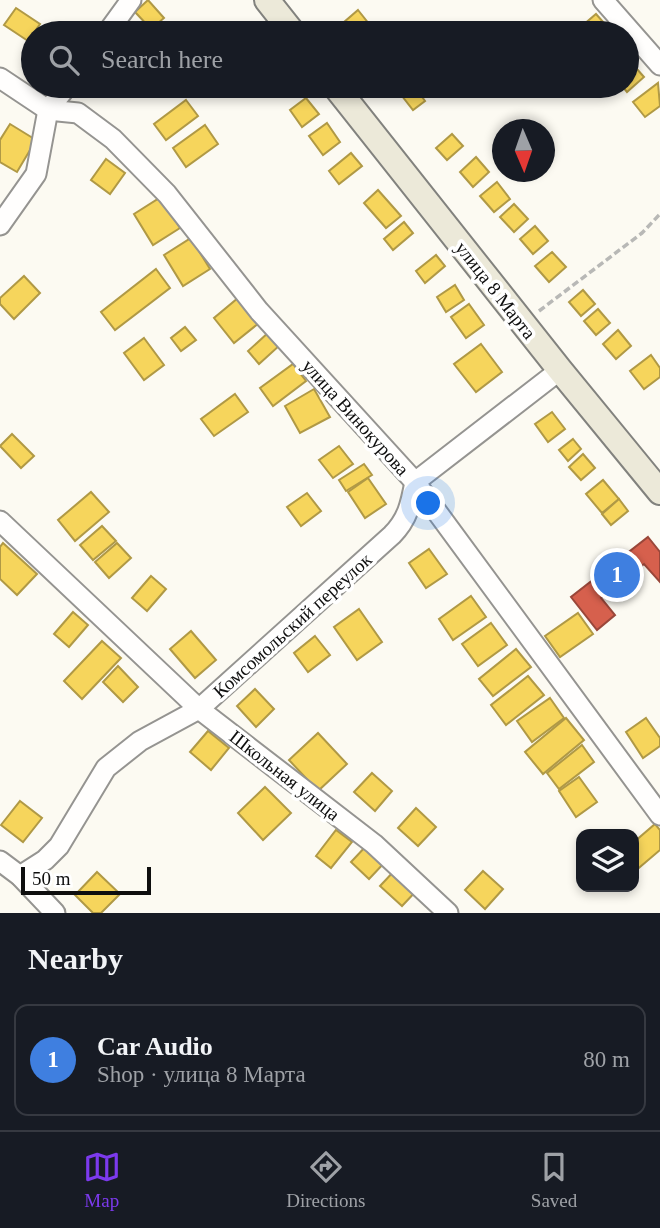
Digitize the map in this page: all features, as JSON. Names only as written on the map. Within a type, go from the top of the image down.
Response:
[{"type":"main road","points":[[267,0],[284,21]]},
{"type":"main road","name":"улица 8 Марта","points":[[344,98],[660,492]]},
{"type":"street","points":[[116,21],[131,0]]},
{"type":"street","points":[[603,0],[621,21]]},
{"type":"street","points":[[639,41],[660,65]]},
{"type":"street","name":"улица Винокурова","points":[[0,78],[21,92]]},
{"type":"street","name":"улица Винокурова","points":[[30,98],[48,110],[78,113],[122,148],[167,194],[259,312],[415,482],[660,815]]},
{"type":"street","points":[[0,225],[36,174],[48,110],[58,98]]},
{"type":"street","points":[[415,482],[560,370]]},
{"type":"street","name":"Комсомольский переулок","points":[[20,876],[46,860],[59,846],[106,768],[140,741],[199,709],[398,530],[410,509],[415,482]]},
{"type":"street","name":"Школьная улица","points":[[0,521],[199,709],[374,844],[448,913]]},
{"type":"street","points":[[0,861],[20,876],[55,913]]},
{"type":"path","points":[[522,323],[642,233],[660,214]]},
{"type":"building: Homes","points":[[148,0],[164,18],[160,21],[143,21],[135,12]]},
{"type":"building: Homes","points":[[16,8],[36,21],[21,21],[21,36],[4,25]]},
{"type":"building: Homes","points":[[358,10],[367,21],[345,21]]},
{"type":"building: Homes","points":[[596,14],[602,21],[588,21]]},
{"type":"building: Homes","points":[[658,83],[660,106],[645,117],[633,102]]},
{"type":"building: Homes","points":[[306,98],[319,114],[302,127],[290,110]]},
{"type":"building: Homes","points":[[404,98],[423,98],[425,101],[413,110]]},
{"type":"building: Homes","points":[[186,100],[198,116],[166,140],[154,124]]},
{"type":"building: Homes","points":[[327,123],[340,142],[323,155],[309,136]]},
{"type":"building: Homes","points":[[10,124],[36,140],[17,172],[0,162],[0,140]]},
{"type":"building: Homes","points":[[205,125],[218,144],[186,167],[173,148]]},
{"type":"building: Homes","points":[[452,134],[463,146],[447,160],[436,148]]},
{"type":"building: Homes","points":[[351,153],[362,166],[339,184],[329,171]]},
{"type":"building: Homes","points":[[476,157],[489,172],[473,187],[460,172]]},
{"type":"building: Homes","points":[[106,159],[125,173],[110,194],[91,180]]},
{"type":"building: Homes","points":[[497,182],[510,199],[494,212],[480,196]]},
{"type":"building: Homes","points":[[378,190],[401,216],[386,228],[364,203]]},
{"type":"building: Homes","points":[[161,197],[180,228],[153,245],[134,214]]},
{"type":"building: Homes","points":[[514,204],[528,219],[514,232],[500,217]]},
{"type":"building: Homes","points":[[404,222],[413,233],[393,250],[384,239]]},
{"type":"building: Homes","points":[[535,226],[548,241],[533,254],[520,239]]},
{"type":"building: Homes","points":[[191,238],[210,269],[183,286],[164,255]]},
{"type":"building: Homes","points":[[552,252],[566,267],[549,282],[535,266]]},
{"type":"building: Homes","points":[[436,255],[445,266],[425,283],[416,271]]},
{"type":"building: Homes","points":[[156,269],[170,288],[115,330],[101,312]]},
{"type":"building: Homes","points":[[24,276],[40,293],[14,319],[0,304],[0,298]]},
{"type":"building: Homes","points":[[455,285],[464,300],[446,312],[437,297]]},
{"type":"building: Homes","points":[[583,290],[595,304],[581,316],[569,302]]},
{"type":"building: Homes","points":[[238,298],[259,323],[234,343],[214,318]]},
{"type":"building: Homes","points":[[469,304],[484,325],[466,338],[451,317]]},
{"type":"building: Homes","points":[[598,309],[610,323],[596,335],[584,321]]},
{"type":"building: Homes","points":[[185,327],[196,340],[181,351],[171,338]]},
{"type":"building: Homes","points":[[618,330],[631,346],[616,359],[603,344]]},
{"type":"building: Homes","points":[[269,332],[280,345],[259,364],[248,351]]},
{"type":"building: Homes","points":[[144,338],[164,365],[144,380],[124,353]]},
{"type":"building: Homes","points":[[481,344],[502,372],[476,392],[454,364]]},
{"type":"building: Homes","points":[[651,355],[660,368],[660,377],[644,389],[630,371]]},
{"type":"building: Homes","points":[[293,364],[306,381],[273,406],[260,388]]},
{"type":"building: Homes","points":[[314,389],[330,417],[300,433],[285,406]]},
{"type":"building: Homes","points":[[235,394],[248,412],[214,436],[201,419]]},
{"type":"building: Homes","points":[[552,412],[565,429],[548,442],[535,424]]},
{"type":"building: Homes","points":[[12,434],[34,456],[21,468],[0,446]]},
{"type":"building: Homes","points":[[573,439],[581,449],[568,461],[559,450]]},
{"type":"building: Homes","points":[[339,446],[353,464],[333,478],[319,460]]},
{"type":"building: Homes","points":[[583,454],[595,468],[581,480],[569,467]]},
{"type":"building: Homes","points":[[364,464],[372,475],[346,491],[339,480]]},
{"type":"building: Homes","points":[[368,478],[386,504],[365,518],[348,492]]},
{"type":"building: Homes","points":[[603,480],[619,499],[602,513],[586,494]]},
{"type":"building: Homes","points":[[91,492],[109,512],[75,541],[58,520]]},
{"type":"building: Homes","points":[[307,493],[321,511],[301,526],[287,507]]},
{"type":"building: Homes","points":[[619,499],[628,511],[611,525],[602,514]]},
{"type":"building: Homes","points":[[102,526],[116,541],[93,560],[80,545]]},
{"type":"building: Homes","points":[[3,543],[37,574],[17,595],[0,579],[0,547]]},
{"type":"building: Homes","points":[[117,543],[131,558],[109,578],[95,562]]},
{"type":"building: Homes","points":[[429,549],[447,574],[426,588],[409,563]]},
{"type":"building: Homes","points":[[151,576],[166,589],[147,611],[132,598]]},
{"type":"building: Homes","points":[[471,596],[486,617],[453,640],[439,619]]},
{"type":"building: Homes","points":[[359,609],[382,642],[357,660],[334,627]]},
{"type":"building: Homes","points":[[73,612],[88,625],[69,647],[54,634]]},
{"type":"building: Homes","points":[[578,613],[593,634],[560,657],[545,636]]},
{"type":"building: Homes","points":[[491,623],[507,645],[478,666],[462,644]]},
{"type":"building: Homes","points":[[191,631],[216,660],[195,678],[170,649]]},
{"type":"building: Homes","points":[[315,636],[330,655],[308,672],[294,653]]},
{"type":"building: Homes","points":[[102,641],[121,658],[82,699],[64,681]]},
{"type":"building: Homes","points":[[516,649],[531,667],[493,696],[479,679]]},
{"type":"building: Homes","points":[[118,666],[138,687],[123,702],[103,682]]},
{"type":"building: Homes","points":[[528,676],[544,695],[506,725],[491,705]]},
{"type":"building: Homes","points":[[255,689],[274,709],[256,727],[237,706]]},
{"type":"building: Homes","points":[[550,698],[564,718],[532,742],[517,721]]},
{"type":"building: Homes","points":[[566,718],[584,740],[543,774],[525,752]]},
{"type":"building: Homes","points":[[646,718],[660,738],[660,746],[643,758],[626,732]]},
{"type":"building: Homes","points":[[208,731],[229,748],[211,770],[190,752]]},
{"type":"building: Homes","points":[[318,733],[347,764],[318,791],[289,760]]},
{"type":"building: Homes","points":[[582,745],[594,762],[559,789],[547,773]]},
{"type":"building: Homes","points":[[372,773],[392,791],[375,811],[354,792]]},
{"type":"building: Homes","points":[[579,777],[597,802],[576,817],[559,791]]},
{"type":"building: Homes","points":[[265,787],[291,813],[263,840],[238,813]]},
{"type":"building: Homes","points":[[20,801],[42,818],[23,842],[1,825]]},
{"type":"building: Homes","points":[[416,808],[436,827],[418,846],[398,828]]},
{"type":"building: Homes","points":[[655,824],[660,830],[660,850],[639,868],[639,838]]},
{"type":"building: Homes","points":[[336,830],[352,842],[331,868],[316,856]]},
{"type":"building: Homes","points":[[368,844],[386,861],[369,879],[351,862]]},
{"type":"building: Homes","points":[[397,868],[419,888],[402,906],[380,886]]},
{"type":"building: Homes","points":[[483,871],[503,889],[485,909],[465,890]]},
{"type":"building: Homes","points":[[97,872],[120,894],[101,913],[93,913],[75,895]]},
{"type":"building: Shops","points":[[648,537],[660,552],[660,582],[644,564],[601,598],[615,615],[597,630],[571,597]]},
{"type":"place","name":"Car Audio","points":[[617,575]]}]
